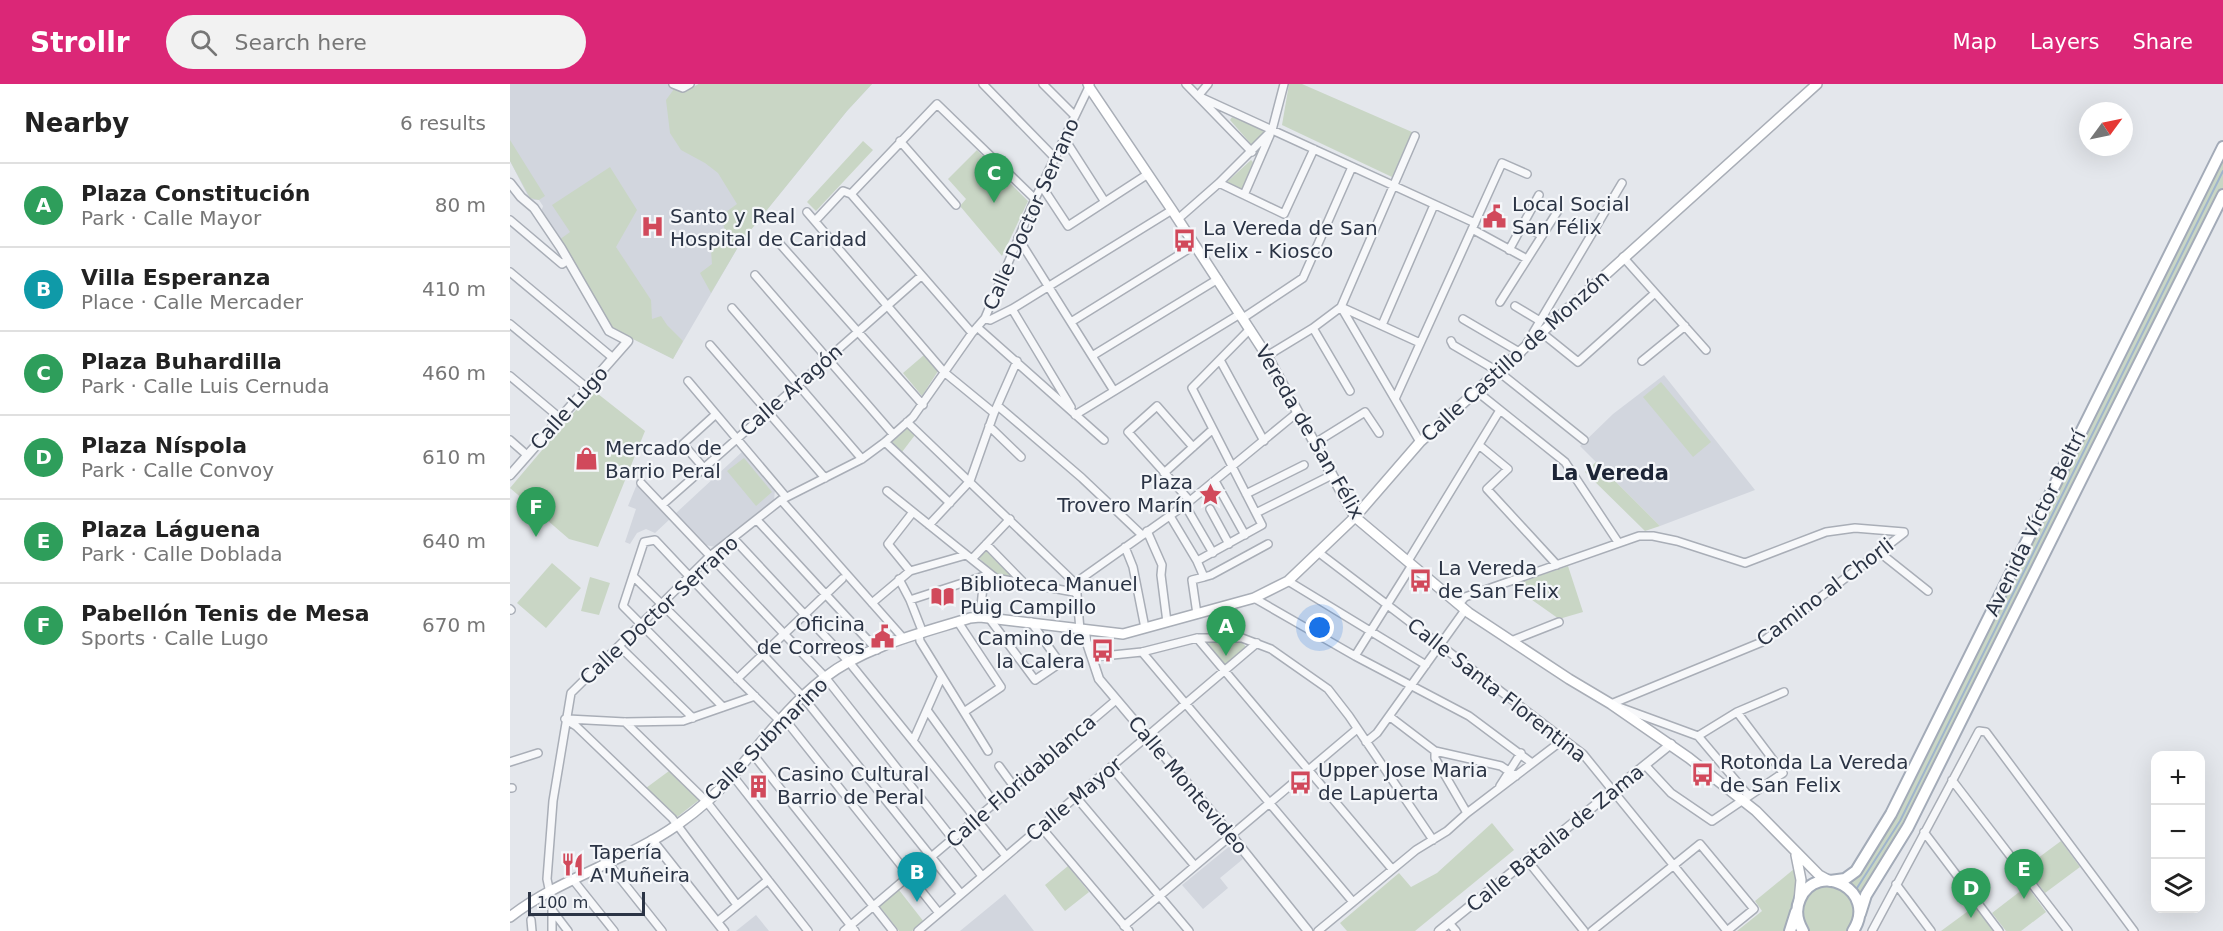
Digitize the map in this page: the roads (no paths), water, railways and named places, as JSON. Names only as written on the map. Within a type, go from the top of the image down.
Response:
[{"type":"main road","name":"Calle Castillo de Monzón","points":[[1355,517],[1420,442],[1817,84]]},
{"type":"main road","name":"Vereda de San Félix","points":[[1088,85],[1267,356],[1355,517],[1462,607],[1671,744],[1745,798],[1819,875],[1830,881]]},
{"type":"main road","name":"Avenida Víctor Beltrí","points":[[1798,906],[1807,889],[1815,883],[1845,879],[1856,871],[1891,814],[2223,147]]},
{"type":"main road","name":"Avenida Víctor Beltrí","points":[[1853,931],[1866,895],[1908,827],[2223,195]]},
{"type":"main road","name":"Calle Submarino","points":[[510,917],[532,901],[652,840],[676,825],[733,776],[781,719],[803,697],[825,677],[849,662],[904,639],[958,622],[985,617],[1122,634],[1254,598],[1288,581],[1355,517]]},
{"type":"main road","points":[[1792,848],[1800,869],[1798,920],[1803,931]]},
{"type":"main road","points":[[1830,881],[1840,883],[1852,891],[1859,904],[1859,931]]},
{"type":"main road","points":[[1790,931],[1798,906]]},
{"type":"street","points":[[673,84],[686,86]]},
{"type":"street","points":[[983,84],[1055,158]]},
{"type":"street","points":[[1043,84],[1075,116]]},
{"type":"street","points":[[1186,84],[1252,152]]},
{"type":"street","points":[[1198,96],[1208,84]]},
{"type":"street","points":[[1244,195],[1272,130],[1284,84]]},
{"type":"street","name":"Calle Doctor Serrano","points":[[565,719],[571,693],[710,556],[784,499],[862,459],[885,442],[923,405],[944,372],[985,318],[1041,185],[1088,85]]},
{"type":"street","points":[[1198,96],[1434,205],[1527,259]]},
{"type":"street","points":[[851,194],[937,104],[1035,199]]},
{"type":"street","points":[[1178,219],[1252,152],[1272,130]]},
{"type":"street","points":[[1267,356],[1313,328],[1341,307],[1415,136]]},
{"type":"street","points":[[1064,138],[1105,202]]},
{"type":"street","points":[[900,141],[956,205]]},
{"type":"street","points":[[1219,183],[1284,214],[1314,149]]},
{"type":"street","points":[[1395,399],[1502,163],[1527,174]]},
{"type":"street","points":[[1075,415],[1303,278],[1352,167]]},
{"type":"street","points":[[1041,185],[1068,226],[1148,174]]},
{"type":"street","points":[[1463,319],[1520,353],[1622,183]]},
{"type":"street","points":[[510,220],[562,264],[568,260],[534,208],[512,190]]},
{"type":"street","points":[[815,221],[843,191],[851,194],[972,333]]},
{"type":"street","points":[[1509,250],[1539,195]]},
{"type":"street","points":[[1382,325],[1434,205]]},
{"type":"street","points":[[1500,302],[1559,209]]},
{"type":"street","points":[[985,318],[990,320],[1012,309],[1172,210]]},
{"type":"street","points":[[807,212],[944,372],[996,409],[1082,478],[1144,533],[1162,565],[1161,575],[1167,622]]},
{"type":"street","points":[[1523,225],[1542,236]]},
{"type":"street","points":[[1018,238],[1114,391]]},
{"type":"street","points":[[780,244],[923,405]]},
{"type":"street","points":[[1071,322],[1195,245]]},
{"type":"street","points":[[1623,257],[1706,350]]},
{"type":"street","name":"Calle Lugo","points":[[510,475],[628,341],[609,331],[568,260]]},
{"type":"street","points":[[510,272],[613,358]]},
{"type":"street","points":[[756,274],[893,434]]},
{"type":"street","name":"Calle Aragón","points":[[662,505],[921,276]]},
{"type":"street","points":[[1092,356],[1218,279]]},
{"type":"street","points":[[1542,333],[1578,362],[1655,293]]},
{"type":"street","points":[[1515,306],[1540,321]]},
{"type":"street","points":[[1341,307],[1420,343]]},
{"type":"street","points":[[1341,307],[1420,442]]},
{"type":"street","points":[[732,308],[862,459]]},
{"type":"street","points":[[1012,309],[1075,415]]},
{"type":"street","points":[[510,324],[586,387]]},
{"type":"street","points":[[1642,361],[1684,326]]},
{"type":"street","points":[[977,327],[1104,440]]},
{"type":"street","points":[[1313,328],[1350,391]]},
{"type":"street","points":[[1197,561],[1262,525],[1192,388],[1250,329]]},
{"type":"street","points":[[1451,341],[1453,345],[1499,372],[1584,440]]},
{"type":"street","points":[[710,345],[825,477]]},
{"type":"street","points":[[1220,360],[1264,441]]},
{"type":"street","points":[[929,525],[970,481],[989,426],[1017,362]]},
{"type":"street","points":[[510,376],[560,418]]},
{"type":"street","points":[[688,381],[784,499],[904,639]]},
{"type":"street","points":[[1366,742],[1377,733],[1440,645],[1462,607],[1465,597],[1618,542],[1565,462],[1476,390]]},
{"type":"street","points":[[1193,447],[1157,406],[1128,432],[1187,503],[1213,553]]},
{"type":"street","points":[[1355,657],[1500,410]]},
{"type":"street","points":[[910,600],[984,576],[1074,588],[1125,547],[1215,481],[1298,412]]},
{"type":"street","points":[[1315,443],[1365,412],[1379,434]]},
{"type":"street","points":[[703,467],[683,444],[716,414]]},
{"type":"street","points":[[907,422],[1010,519],[1074,588],[1083,630]]},
{"type":"street","points":[[989,426],[1021,457]]},
{"type":"street","points":[[1164,473],[1213,429]]},
{"type":"street","points":[[510,440],[527,454]]},
{"type":"street","points":[[885,442],[950,503]]},
{"type":"street","points":[[1479,445],[1508,469],[1487,489],[1557,565]]},
{"type":"street","points":[[1246,494],[1304,465]]},
{"type":"street","points":[[1256,513],[1332,475]]},
{"type":"street","points":[[1215,481],[1245,535]]},
{"type":"street","points":[[641,483],[825,677],[982,876]]},
{"type":"street","points":[[887,491],[996,578]]},
{"type":"street","points":[[1210,509],[1229,544]]},
{"type":"street","points":[[909,571],[888,544],[913,512]]},
{"type":"street","points":[[1170,516],[1204,577]]},
{"type":"street","points":[[872,603],[909,571],[969,557],[986,544],[1010,519]]},
{"type":"street","points":[[757,520],[877,650]]},
{"type":"street","name":"Camino al Chorli","points":[[1611,704],[1762,642],[1904,532],[1855,528],[1826,532],[1745,563],[1677,541],[1653,536],[1639,536],[1618,542]]},
{"type":"street","points":[[733,538],[849,662],[1006,856]]},
{"type":"street","points":[[723,707],[623,606],[644,542],[655,540],[803,697],[961,894]]},
{"type":"street","points":[[1197,614],[1192,580],[1211,575],[1268,543]]},
{"type":"street","points":[[986,544],[1023,582]]},
{"type":"street","points":[[1125,547],[1133,567],[1145,628]]},
{"type":"street","name":"Calle Santa Florentina","points":[[1318,552],[1583,754],[1726,931]]},
{"type":"street","points":[[1879,552],[1928,591]]},
{"type":"street","points":[[633,576],[737,679],[781,719],[939,913]]},
{"type":"street","points":[[984,576],[985,617],[1035,680],[1060,663],[1031,622]]},
{"type":"street","points":[[737,679],[842,579]]},
{"type":"street","points":[[899,579],[910,600],[921,634],[920,641],[988,751]]},
{"type":"street","points":[[1288,581],[1426,665]]},
{"type":"street","points":[[1254,598],[1355,657],[1469,716],[1532,763]]},
{"type":"street","points":[[958,622],[1001,687],[964,712]]},
{"type":"street","points":[[1511,640],[1559,622]]},
{"type":"street","name":"Calle Montevideo","points":[[1083,630],[1097,676],[1231,835],[1308,931]]},
{"type":"street","points":[[1093,657],[1142,652],[1197,638],[1242,638],[1271,649],[1328,689],[1433,840]]},
{"type":"street","points":[[1197,638],[1392,869]]},
{"type":"street","name":"Calle Mayor","points":[[918,931],[1257,643]]},
{"type":"street","points":[[619,646],[693,718]]},
{"type":"street","points":[[1142,652],[1353,902]]},
{"type":"street","points":[[913,741],[941,678]]},
{"type":"street","points":[[1745,798],[1698,736],[1737,712],[1784,692]]},
{"type":"street","points":[[565,719],[625,722],[683,721],[755,696]]},
{"type":"street","name":"Calle Floridablanca","points":[[844,931],[852,928],[874,906],[1116,700]]},
{"type":"street","name":"Vereda de San Félix","points":[[1611,704],[1698,736]]},
{"type":"street","points":[[927,710],[995,804]]},
{"type":"street","points":[[1645,765],[1671,793],[1712,822],[1783,773],[1737,712]]},
{"type":"street","points":[[1389,716],[1435,751],[1484,762],[1513,773],[1532,763],[1564,739]]},
{"type":"street","points":[[565,719],[576,726],[664,810],[738,905]]},
{"type":"street","points":[[552,931],[552,910],[547,879],[553,801],[565,719]]},
{"type":"street","points":[[625,722],[706,801],[808,931]]},
{"type":"street","points":[[1041,827],[1126,928],[1161,895],[1357,729]]},
{"type":"street","points":[[1873,928],[1978,731],[1986,732],[2130,929]]},
{"type":"street","name":"Calle Batalla de Zama","points":[[1439,931],[1671,744]]},
{"type":"street","points":[[1435,751],[1435,758],[1467,813]]},
{"type":"street","points":[[510,762],[537,753]]},
{"type":"street","points":[[752,753],[893,931]]},
{"type":"street","points":[[1318,931],[1416,850],[1433,840],[1497,791],[1513,773],[1521,753]]},
{"type":"street","points":[[999,766],[1015,788]]},
{"type":"street","points":[[1112,768],[1195,866]]},
{"type":"street","points":[[733,776],[852,928]]},
{"type":"street","points":[[1952,780],[2067,931]]},
{"type":"street","points":[[1076,797],[1161,895],[1189,931]]},
{"type":"street","points":[[1924,832],[1999,931]]},
{"type":"street","points":[[652,840],[724,931]]},
{"type":"street","points":[[1592,931],[1700,844],[1754,909],[1726,931]]},
{"type":"street","points":[[1527,860],[1584,931]]},
{"type":"street","points":[[608,863],[662,931]]},
{"type":"street","points":[[717,921],[768,880]]},
{"type":"street","points":[[574,881],[614,931]]},
{"type":"street","points":[[1896,884],[1931,931]]},
{"type":"street","points":[[552,910],[568,931]]},
{"type":"street","points":[[531,920],[532,931]]},
{"type":"street","points":[[1449,923],[1456,931]]},
{"type":"waterway","points":[[1857,888],[1900,821],[2223,171]]},
{"type":"place","name":"Plaza Buhardilla","points":[[994,203]]},
{"type":"place","name":"Local Social San Félix","points":[[1494,216]]},
{"type":"place","name":"Santo y Real Hospital de Caridad","points":[[652,227]]},
{"type":"place","name":"La Vereda de San Felix - Kiosco","points":[[1185,240]]},
{"type":"place","name":"Mercado de Barrio Peral","points":[[587,459]]},
{"type":"place","name":"Plaza Trovero Marín","points":[[1211,494]]},
{"type":"place","name":"Pabellón Tenis de Mesa","points":[[536,537]]},
{"type":"place","name":"La Vereda de San Felix","points":[[1420,580]]},
{"type":"place","name":"Biblioteca Manuel Puig Campillo","points":[[942,596]]},
{"type":"place","name":"Oficina de Correos","points":[[883,636]]},
{"type":"place","name":"Camino de la Calera","points":[[1103,650]]},
{"type":"place","name":"Plaza Constitución","points":[[1226,656]]},
{"type":"place","name":"Rotonda La Vereda de San Felix","points":[[1702,774]]},
{"type":"place","name":"Upper Jose Maria de Lapuerta","points":[[1300,782]]},
{"type":"place","name":"Casino Cultural Barrio de Peral","points":[[759,786]]},
{"type":"place","name":"Tapería A'Muñeira","points":[[572,864]]},
{"type":"place","name":"Plaza Láguena","points":[[2024,899]]},
{"type":"place","name":"Villa Esperanza","points":[[917,902]]},
{"type":"place","name":"Plaza Níspola","points":[[1971,918]]},
{"type":"district","name":"La Vereda","points":[[1610,473]]}]
